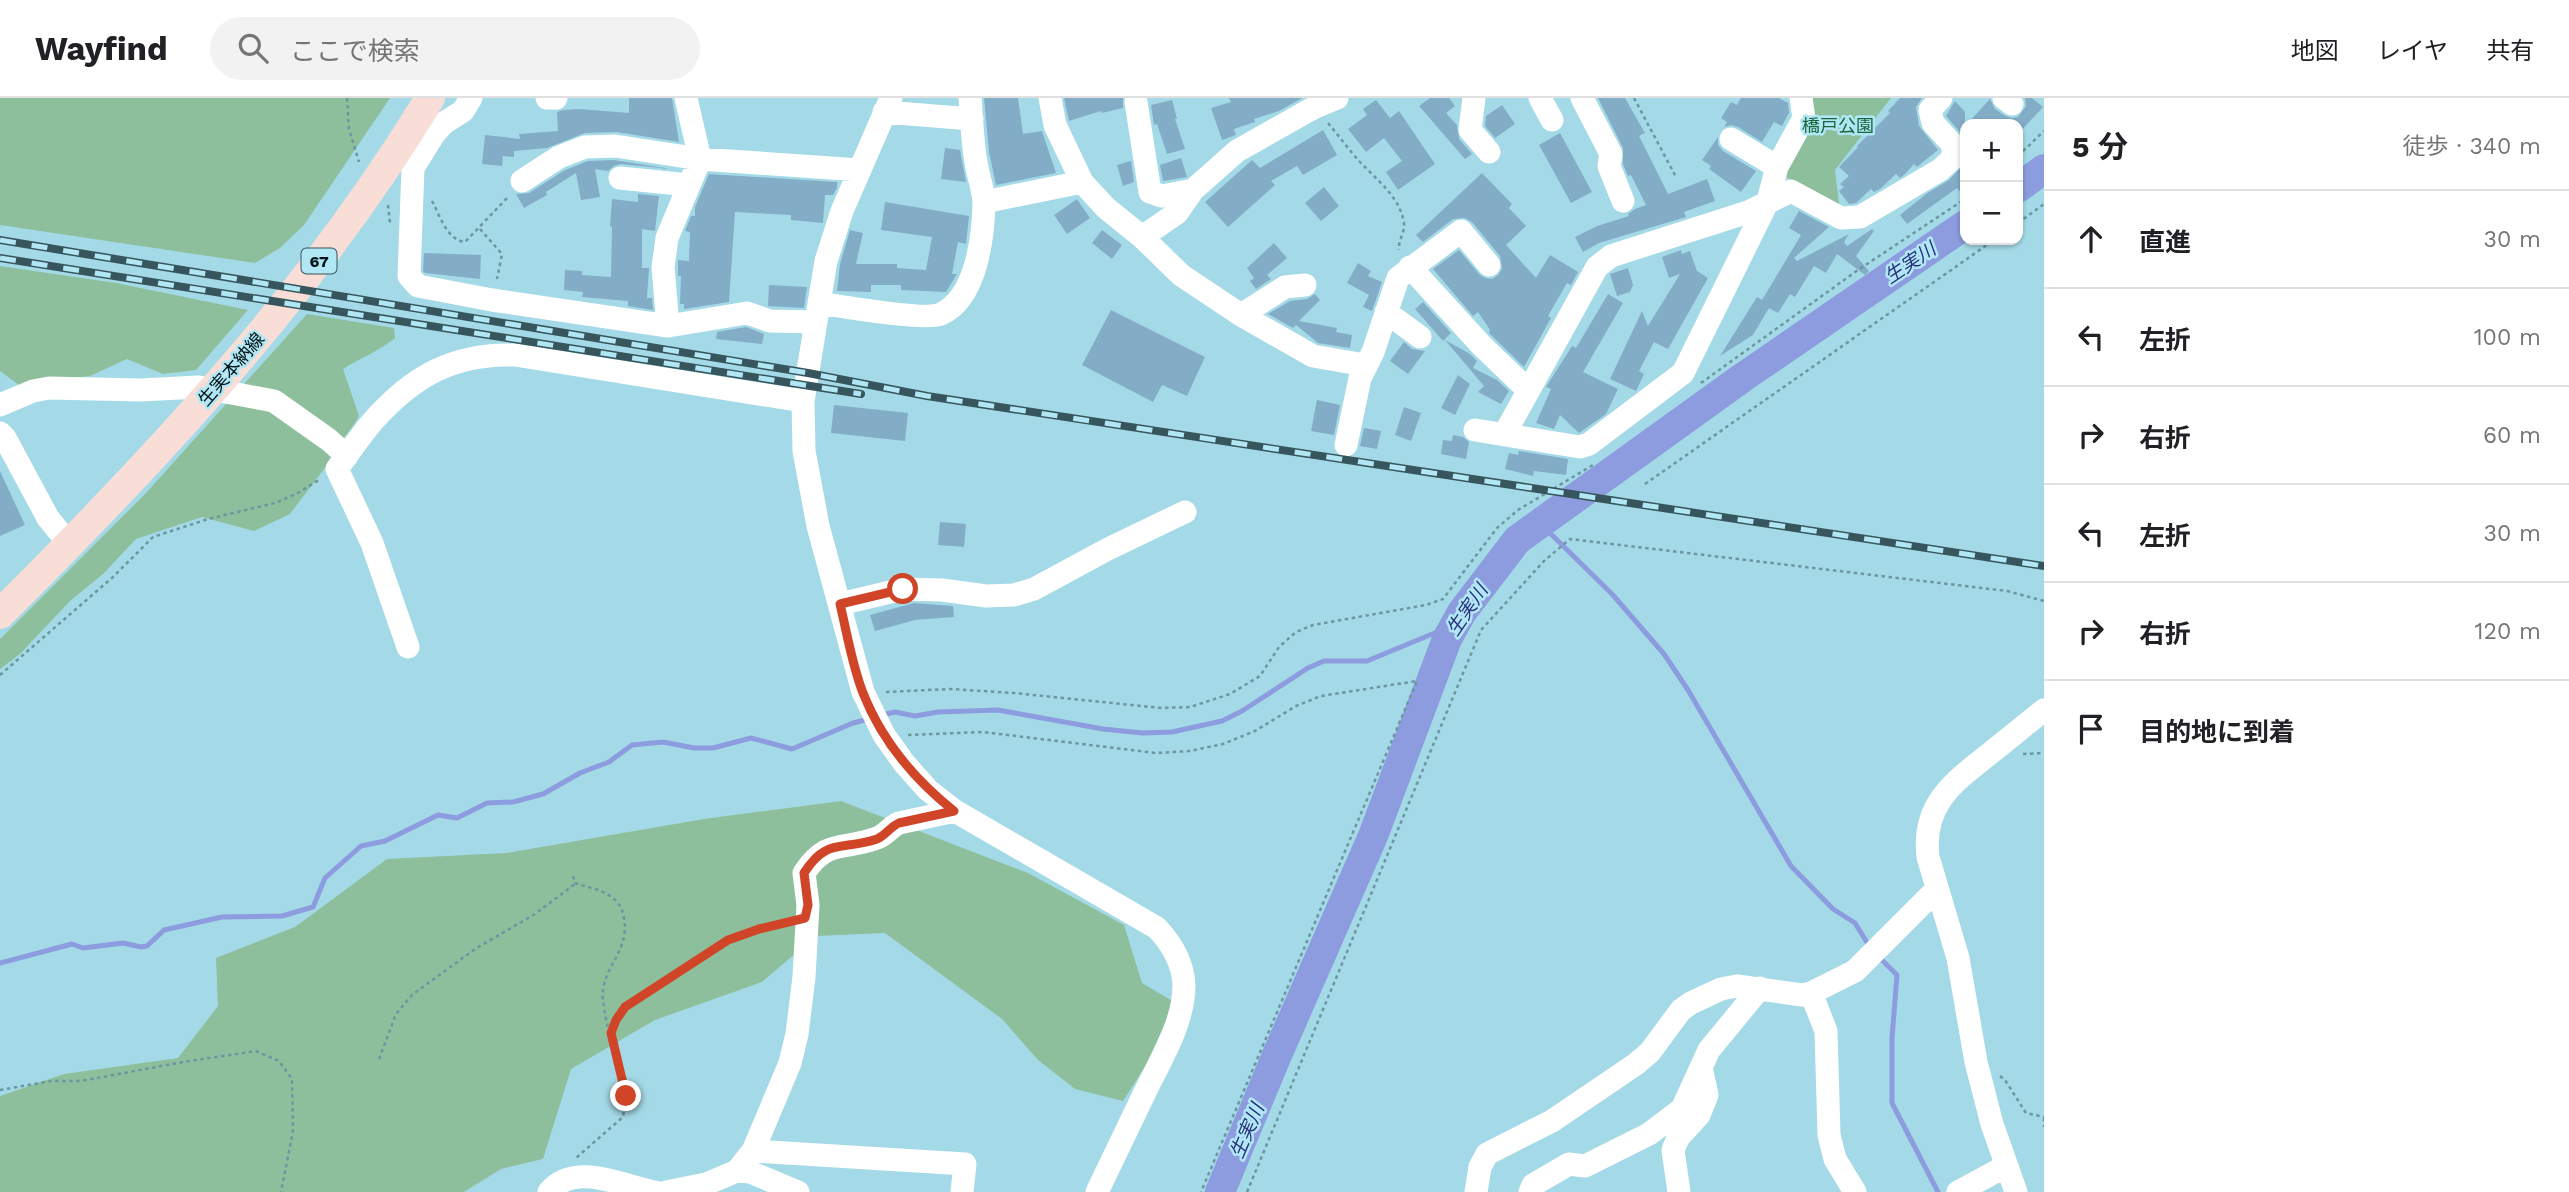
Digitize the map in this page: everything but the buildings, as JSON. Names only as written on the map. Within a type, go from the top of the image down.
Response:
[{"type":"main road","name":"生実本納線","points":[[0,614],[153,458],[252,345],[326,253],[391,161],[429,99]]},
{"type":"street","points":[[471,98],[463,111],[444,123],[434,134],[413,168],[408,276],[418,286],[492,300],[668,326],[747,313],[770,321],[817,313],[939,315],[958,301],[977,263],[984,202],[975,159],[971,108],[888,105],[842,211],[826,261],[817,313],[803,401],[807,471],[818,526],[863,692],[884,735],[904,763],[928,790],[954,811],[1157,928],[1178,958],[1184,983],[1182,1008],[1172,1038],[1097,1192]]},
{"type":"street","points":[[547,98],[556,98]]},
{"type":"street","points":[[668,326],[663,267],[667,238],[700,159],[687,98]]},
{"type":"street","points":[[1049,98],[1055,125],[1082,182],[1106,208],[1142,237],[1181,275],[1241,315],[1313,356],[1365,365]]},
{"type":"street","points":[[1142,237],[1177,213],[1193,190],[1237,151],[1315,107],[1338,98]]},
{"type":"street","points":[[1474,98],[1469,130],[1489,152]]},
{"type":"street","points":[[1540,98],[1552,120]]},
{"type":"street","points":[[1582,98],[1611,154],[1609,166],[1623,201]]},
{"type":"street","points":[[1475,430],[1580,447],[1589,444],[1684,373],[1768,201],[1777,167],[1804,118],[1801,98]]},
{"type":"street","points":[[1505,433],[1597,267],[1611,256],[1748,212],[1791,191],[1841,218],[1860,217],[1940,170],[1952,159],[1954,146],[1933,123],[1930,110],[1941,98]]},
{"type":"street","points":[[1140,99],[1150,192],[1162,196],[1193,190]]},
{"type":"street","points":[[1731,139],[1777,167]]},
{"type":"street","points":[[522,181],[559,157],[585,147],[615,146],[700,159],[860,170]]},
{"type":"street","points":[[620,178],[689,185]]},
{"type":"street","points":[[984,202],[1082,182]]},
{"type":"street","points":[[1346,445],[1360,379],[1373,352],[1398,278],[1461,231],[1489,265]]},
{"type":"street","points":[[1410,267],[1482,346],[1528,390]]},
{"type":"street","points":[[1241,315],[1285,287],[1305,285]]},
{"type":"street","points":[[1386,312],[1420,337]]},
{"type":"street","points":[[342,463],[372,422],[409,385],[446,365],[488,354],[515,355],[803,401]]},
{"type":"street","points":[[0,405],[33,391],[49,388],[140,390],[199,387],[274,401],[329,440],[342,463],[408,647]]},
{"type":"street","points":[[0,433],[48,518],[70,545]]},
{"type":"street","points":[[840,604],[903,589],[942,590],[986,596],[1014,595],[1034,589],[1185,512]]},
{"type":"street","points":[[2016,1192],[1992,1124],[1976,1062],[1958,958],[1926,843],[1927,829],[1938,802],[1958,778],[2044,710]]},
{"type":"street","points":[[737,1171],[753,1151],[790,1063],[797,1034],[804,977],[805,918],[808,905],[804,873],[820,852],[874,840],[886,835],[893,825],[899,823],[954,811]]},
{"type":"street","points":[[1476,1192],[1480,1167],[1488,1154],[1552,1121],[1636,1064],[1650,1052],[1681,1010],[1691,1003],[1721,989],[1737,986],[1801,995],[1842,979],[1865,963],[1888,936],[1937,889]]},
{"type":"street","points":[[1530,1192],[1534,1185],[1569,1164],[1585,1166],[1649,1134],[1682,1109],[1709,1050],[1760,988]]},
{"type":"street","points":[[1811,993],[1826,1031],[1829,1135],[1832,1150],[1855,1192]]},
{"type":"street","points":[[1679,1192],[1673,1150],[1678,1138],[1699,1115],[1707,1095],[1701,1069]]},
{"type":"street","points":[[753,1151],[965,1164],[962,1192]]},
{"type":"street","points":[[1958,1192],[2006,1166]]},
{"type":"street","points":[[666,1192],[706,1184],[737,1171],[750,1172],[794,1191]]},
{"type":"street","points":[[558,1186],[586,1177],[608,1178],[631,1190],[654,1192]]},
{"type":"path","points":[[1634,98],[1676,177]]},
{"type":"path","points":[[1315,107],[1393,197],[1405,228],[1399,252],[1410,267]]},
{"type":"path","points":[[2023,151],[2044,131]]},
{"type":"path","points":[[432,202],[451,235],[457,241],[465,242],[522,181]]},
{"type":"path","points":[[1691,390],[1858,270],[1960,202]]},
{"type":"path","points":[[2023,219],[2044,204]]},
{"type":"path","points":[[480,229],[502,254],[492,300]]},
{"type":"path","points":[[1645,484],[1987,245]]},
{"type":"path","points":[[0,675],[103,586],[153,537],[208,519],[275,503],[296,494],[342,463]]},
{"type":"path","points":[[863,692],[950,689],[1161,708],[1190,707],[1230,694],[1260,676],[1279,648],[1296,632],[1313,625],[1426,605],[1443,599],[1497,528],[1518,510],[1597,463]]},
{"type":"path","points":[[1247,1192],[1481,631],[1544,561],[1570,539],[2007,592],[2044,600]]},
{"type":"path","points":[[884,735],[983,732],[1156,753],[1190,751],[1223,744],[1255,731],[1296,706],[1321,696],[1417,681],[1416,689],[1201,1192]]},
{"type":"path","points":[[573,876],[575,883]]},
{"type":"path","points":[[558,1186],[571,1162],[623,1117],[626,1096],[603,1000],[605,979],[626,934],[624,914],[617,900],[608,893],[575,883]]},
{"type":"path","points":[[379,1059],[396,1014],[412,995],[475,949],[535,914],[575,883]]},
{"type":"path","points":[[611,1033],[625,1007],[728,940],[805,918]]},
{"type":"path","points":[[0,1090],[51,1081],[81,1081],[256,1051],[279,1061],[292,1079],[293,1131],[281,1192]]},
{"type":"path","points":[[1976,1062],[2005,1080],[2026,1112],[2044,1118],[2044,1126]]},
{"type":"green space","points":[[0,98],[390,98],[304,225],[280,248],[255,263],[0,225]]},
{"type":"green space","name":"橋戸公園","points":[[1808,98],[1891,98],[1835,170],[1839,204],[1782,175]]},
{"type":"green space","points":[[0,266],[116,283],[248,310],[196,370],[163,374],[127,359],[90,376],[19,385],[0,371]]},
{"type":"green space","points":[[307,314],[394,328],[395,338],[343,369],[359,416],[290,514],[254,531],[202,517],[136,539],[103,574],[70,601],[20,654],[0,669],[0,639],[146,493]]},
{"type":"green space","points":[[841,801],[1028,873],[1124,925],[1142,983],[1174,1002],[1148,1062],[1123,1101],[1075,1089],[1038,1060],[1002,1019],[885,933],[816,936],[762,982],[655,1020],[571,1069],[543,1159],[501,1169],[464,1192],[0,1192],[0,1096],[64,1074],[178,1058],[218,1006],[216,958],[295,927],[387,859],[506,853],[704,819]]},
{"type":"waterway","name":"生実川","points":[[2023,184],[2044,169]]},
{"type":"waterway","name":"生実川","points":[[1220,1192],[1373,836],[1447,639],[1462,612],[1517,540],[1742,378],[1960,228]]},
{"type":"waterway","points":[[1538,524],[1612,594],[1664,654],[1791,866],[1833,909],[1855,923],[1871,949]]},
{"type":"waterway","points":[[882,715],[895,712],[915,716],[938,712],[998,710],[1103,729],[1143,733],[1172,732],[1222,721],[1324,661],[1367,661],[1454,625]]},
{"type":"waterway","points":[[0,963],[72,944],[83,948],[123,943],[147,946],[164,930],[222,917],[282,916],[313,907],[325,878],[361,846],[385,841],[438,815],[457,818],[487,803],[513,802],[543,794],[580,773],[609,762],[632,745],[663,742],[694,748],[713,748],[751,738],[792,749],[869,719]]},
{"type":"waterway","points":[[1878,956],[1897,975],[1892,1038],[1892,1103],[1938,1192]]},
{"type":"railway","points":[[0,240],[808,373],[927,396],[2044,566]]},
{"type":"railway","points":[[0,258],[861,394]]},
{"type":"route","points":[[626,1096],[611,1033],[625,1007],[728,940],[805,918],[808,905],[804,873],[820,852],[874,840],[886,835],[893,825],[899,823],[954,811],[928,790],[884,735],[863,692],[840,604],[903,589]]}]
